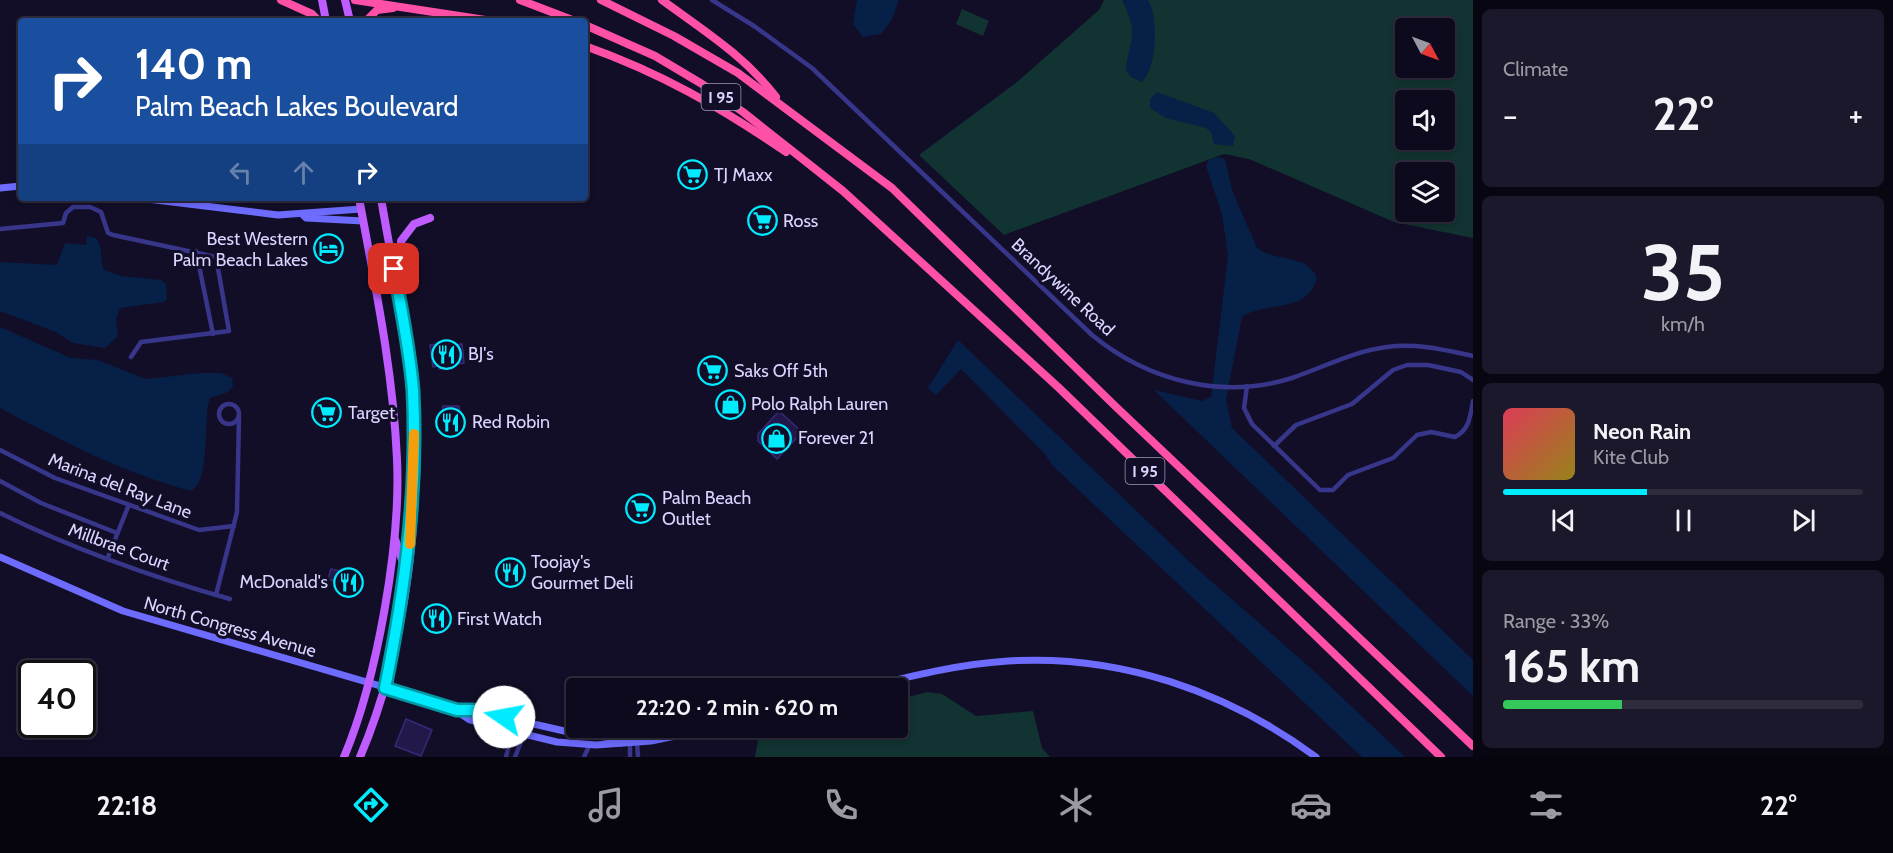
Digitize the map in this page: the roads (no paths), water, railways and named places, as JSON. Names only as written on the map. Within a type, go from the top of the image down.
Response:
[{"type":"highway","points":[[281,0],[316,18]]},
{"type":"highway","points":[[355,0],[473,18]]},
{"type":"highway","points":[[520,0],[567,18]]},
{"type":"highway","name":"I 95","points":[[600,0],[674,36],[719,62],[892,188],[1113,404],[1473,746]]},
{"type":"highway","points":[[662,0],[744,60],[759,75],[781,105]]},
{"type":"highway","points":[[369,18],[377,10],[405,7]]},
{"type":"highway","name":"I 95","points":[[588,26],[655,56],[702,84],[743,112],[843,191],[1058,387],[1441,757]]},
{"type":"highway","points":[[588,47],[621,59],[687,89],[741,121],[843,191]]},
{"type":"main road","points":[[322,0],[325,18]]},
{"type":"main road","points":[[345,0],[349,18]]},
{"type":"main road","points":[[344,757],[368,683],[385,603],[394,528],[398,461],[394,404],[380,307],[360,201]]},
{"type":"main road","points":[[360,757],[385,688],[406,572],[413,508],[412,382],[382,201]]},
{"type":"main road","points":[[399,295],[404,269],[401,241],[406,231],[414,224],[430,218]]},
{"type":"main road","points":[[394,528],[399,557],[406,572]]},
{"type":"street","name":"Brandywine Road","points":[[712,0],[754,26],[812,68],[1103,344],[1149,371],[1181,381],[1211,387],[1229,387],[1290,378],[1352,355],[1387,347],[1427,347],[1473,356]]},
{"type":"street","points":[[0,188],[18,186]]},
{"type":"street","points":[[85,207],[86,201]]},
{"type":"street","points":[[158,201],[217,210],[302,214],[307,211],[361,208]]},
{"type":"street","points":[[0,229],[63,223],[66,213],[73,207],[85,207],[102,212],[108,232],[113,235],[216,257],[229,332],[141,342],[131,357]]},
{"type":"street","points":[[302,214],[306,218],[363,221]]},
{"type":"street","points":[[196,251],[213,334]]},
{"type":"street","points":[[1274,446],[1296,425],[1352,404],[1393,370],[1407,365],[1428,365],[1461,372],[1473,380]]},
{"type":"street","points":[[1247,386],[1244,404],[1247,417],[1320,490],[1333,490],[1348,475],[1401,453],[1417,435],[1431,432],[1455,437],[1462,433],[1468,425],[1473,401]]},
{"type":"street","points":[[216,595],[234,526],[239,471],[239,417],[238,410],[234,405],[227,404],[219,410],[220,420],[225,424],[232,424],[239,417]]},
{"type":"street","name":"Marina del Ray Lane","points":[[0,450],[55,478],[128,507],[199,530],[234,526]]},
{"type":"street","points":[[0,482],[41,503],[117,533]]},
{"type":"street","points":[[108,558],[128,507]]},
{"type":"street","name":"Millbrae Court","points":[[0,513],[108,558],[230,599]]},
{"type":"street","name":"North Congress Avenue","points":[[0,557],[123,611],[457,710],[473,710],[573,733],[613,738],[621,743]]},
{"type":"street","points":[[905,678],[1000,661],[1036,660],[1106,666],[1163,679],[1208,695],[1260,721],[1316,757]]},
{"type":"street","name":"North Congress Avenue","points":[[457,710],[470,720],[557,742],[621,743],[666,738]]},
{"type":"street","points":[[506,757],[511,736],[535,724]]},
{"type":"street","points":[[515,757],[522,739],[530,734]]},
{"type":"street","points":[[630,757],[633,742]]},
{"type":"street","points":[[633,742],[639,757]]},
{"type":"street","points":[[584,757],[590,744]]},
{"type":"water","points":[[857,0],[899,0],[891,21],[881,34],[863,37],[853,24]]},
{"type":"water","points":[[1122,0],[1148,0],[1152,8],[1155,42],[1151,66],[1142,82],[1131,77],[1126,70],[1132,28]]},
{"type":"water","points":[[1157,92],[1214,113],[1235,136],[1233,146],[1214,144],[1211,132],[1206,128],[1166,118],[1150,108],[1150,99]]},
{"type":"water","points":[[1218,157],[1225,159],[1232,190],[1257,248],[1273,256],[1306,265],[1317,278],[1305,297],[1296,302],[1252,312],[1242,317],[1226,399],[1232,428],[1473,660],[1473,696],[1154,390],[1202,401],[1211,397],[1228,256],[1222,214],[1206,166],[1209,160]]},
{"type":"water","points":[[87,236],[96,238],[98,242],[104,270],[121,276],[161,280],[166,284],[167,299],[164,302],[120,308],[116,319],[118,336],[105,348],[73,343],[56,332],[0,311],[0,262],[57,265],[65,243],[86,245]]},
{"type":"water","points":[[0,327],[71,358],[97,360],[146,379],[201,373],[221,373],[232,378],[233,386],[228,392],[210,398],[204,461],[198,484],[191,491],[117,466],[0,408]]},
{"type":"water","points":[[958,340],[1195,567],[1314,671],[1405,757],[1362,757],[1052,465],[1045,454],[961,369],[936,395],[928,388]]},
{"type":"place","name":"TJ Maxx","points":[[693,175]]},
{"type":"place","name":"Ross","points":[[762,221]]},
{"type":"place","name":"Best Western Palm Beach Lakes","points":[[329,249]]},
{"type":"place","name":"BJ's","points":[[447,354]]},
{"type":"place","name":"Saks Off 5th","points":[[713,371]]},
{"type":"place","name":"Polo Ralph Lauren","points":[[730,404]]},
{"type":"place","name":"Target","points":[[327,413]]},
{"type":"place","name":"Red Robin","points":[[451,422]]},
{"type":"place","name":"Forever 21","points":[[777,438]]},
{"type":"place","name":"Palm Beach Outlet","points":[[641,508]]},
{"type":"place","name":"Toojay's Gourmet Deli","points":[[510,572]]},
{"type":"place","name":"McDonald's","points":[[349,582]]},
{"type":"place","name":"First Watch","points":[[436,619]]}]
